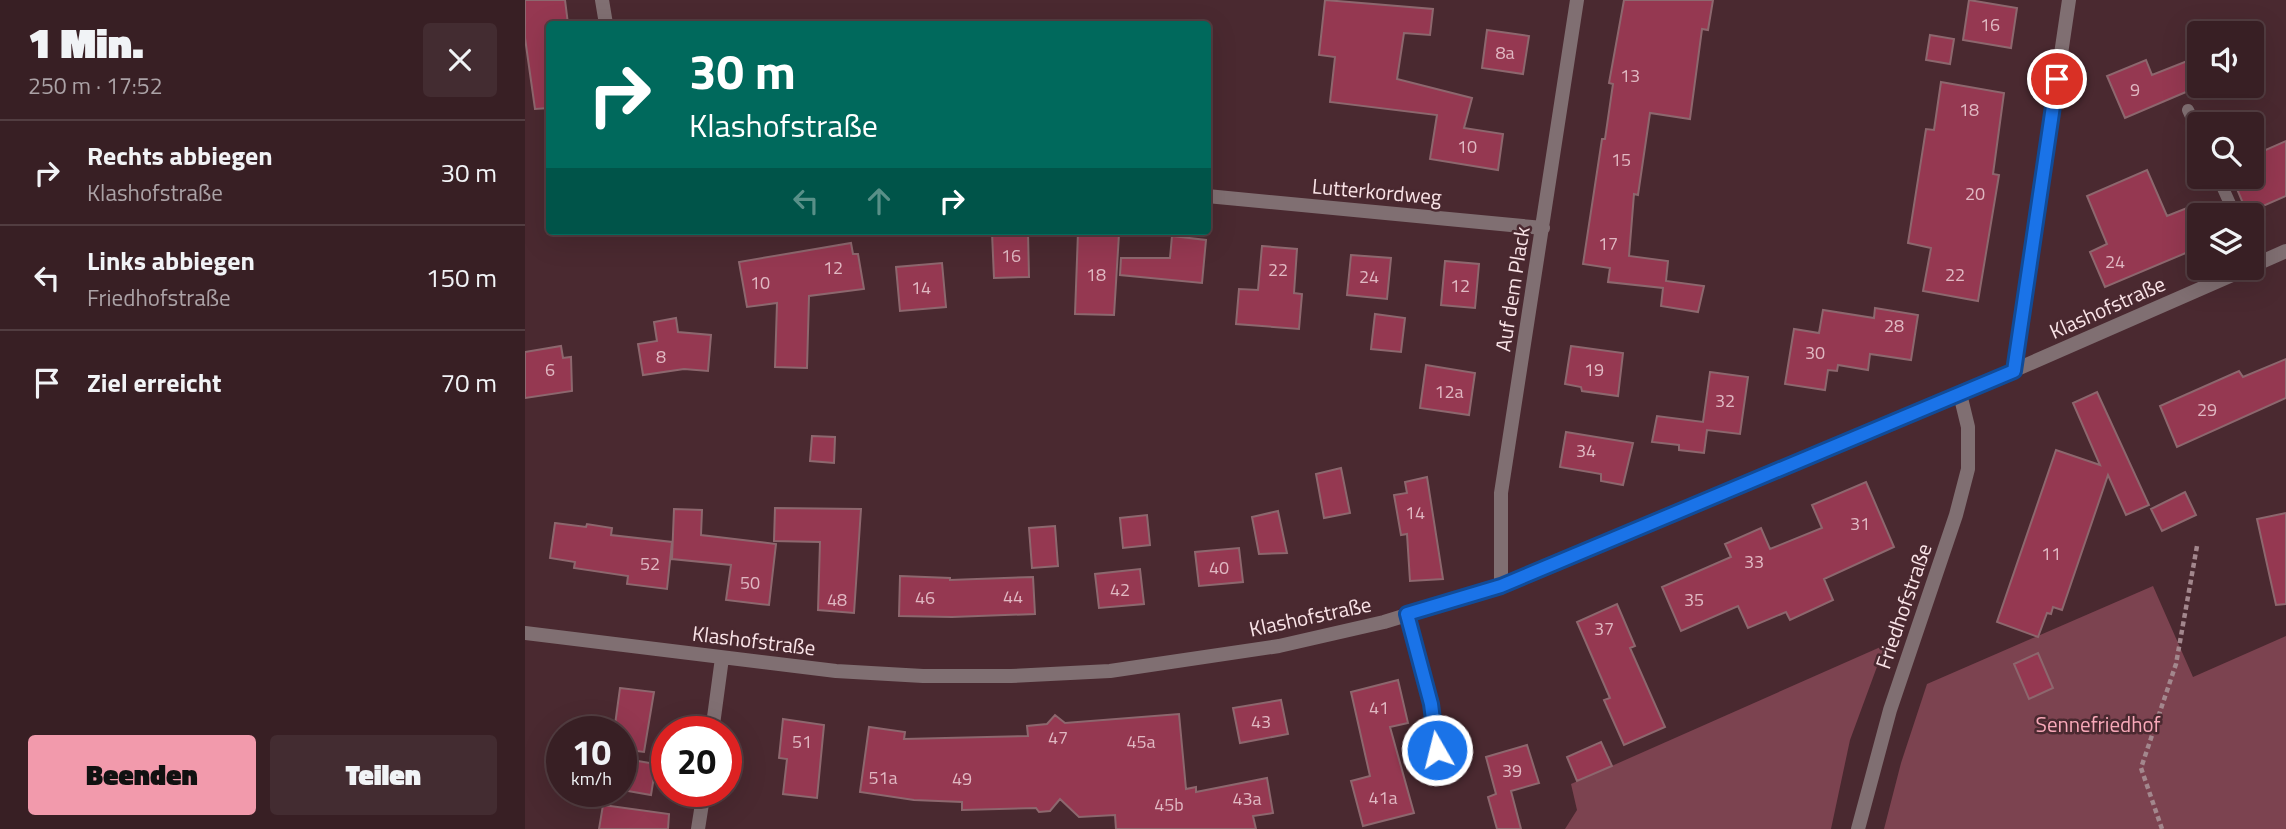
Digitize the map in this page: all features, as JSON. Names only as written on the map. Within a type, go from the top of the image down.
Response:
[{"type":"street","points":[[602,0],[606,21]]},
{"type":"street","name":"Auf dem Plack","points":[[1501,586],[1501,493],[1577,0]]},
{"type":"street","points":[[2014,371],[2069,0]]},
{"type":"street","name":"Lutterkordweg","points":[[1211,196],[1543,228]]},
{"type":"street","name":"Klashofstraße","points":[[2264,260],[2286,251]]},
{"type":"street","name":"Klashofstraße","points":[[525,633],[835,671],[923,676],[1011,676],[1110,671],[1279,646],[1407,614],[1501,586],[2014,371],[2218,280]]},
{"type":"street","name":"Friedhofstraße","points":[[1858,829],[1890,710],[1956,515],[1968,469],[1968,427],[1960,394]]},
{"type":"street","points":[[714,716],[722,658]]},
{"type":"street","points":[[698,829],[701,807]]},
{"type":"lane","points":[[1407,614],[1431,704],[1441,773]]},
{"type":"path","points":[[2162,829],[2141,768],[2176,664],[2197,547]]},
{"type":"green space","name":"Sennefriedhof","points":[[2153,586],[2193,677],[2286,636],[2286,829],[1884,829],[1901,763],[1927,684]]},
{"type":"green space","points":[[1885,645],[1850,740],[1831,829],[1565,829],[1577,810],[1571,784]]},
{"type":"building","points":[[525,0],[565,0],[568,21],[546,21],[546,108],[535,109],[525,38]]},
{"type":"building","points":[[1325,0],[1433,9],[1430,35],[1404,33],[1397,79],[1472,98],[1464,128],[1503,134],[1498,170],[1430,159],[1437,115],[1330,102],[1335,57],[1319,55]]},
{"type":"building","points":[[1624,0],[1713,0],[1708,30],[1702,29],[1690,119],[1650,113],[1638,195],[1634,194],[1629,256],[1668,261],[1666,281],[1704,286],[1698,312],[1661,306],[1663,288],[1608,282],[1610,268],[1583,264],[1602,139],[1605,139],[1613,84],[1609,83]]},
{"type":"building","points":[[1969,0],[2017,8],[2011,48],[1963,40]]},
{"type":"building","points":[[1487,30],[1529,36],[1523,74],[1482,68]]},
{"type":"building","points":[[1930,35],[1954,39],[1950,64],[1926,60]]},
{"type":"building","points":[[2146,60],[2152,75],[2187,61],[2187,92],[2125,118],[2107,76]]},
{"type":"building","points":[[1941,82],[2004,93],[1993,174],[1999,175],[1978,301],[1923,291],[1931,248],[1908,243],[1926,129],[1934,130]]},
{"type":"building","points":[[2286,141],[2286,196],[2264,206],[2264,203],[2243,203],[2237,189],[2264,189],[2264,151]]},
{"type":"building","points":[[2147,170],[2167,216],[2187,208],[2187,252],[2105,287],[2090,252],[2107,244],[2087,196]]},
{"type":"building","points":[[992,235],[1028,235],[1029,277],[994,278]]},
{"type":"building","points":[[1078,235],[1119,235],[1114,315],[1075,314]]},
{"type":"building","points":[[1172,236],[1206,240],[1202,283],[1120,275],[1121,258],[1170,258]]},
{"type":"building","points":[[851,243],[853,254],[858,254],[864,289],[809,296],[807,368],[775,367],[777,303],[747,307],[739,262]]},
{"type":"building","points":[[1262,246],[1297,249],[1294,293],[1302,294],[1299,329],[1236,324],[1239,289],[1258,290]]},
{"type":"building","points":[[1351,255],[1391,258],[1387,299],[1347,295]]},
{"type":"building","points":[[1445,261],[1479,264],[1475,308],[1441,305]]},
{"type":"building","points":[[942,263],[946,307],[900,311],[896,267]]},
{"type":"building","points":[[1875,308],[1918,315],[1911,360],[1870,354],[1868,370],[1838,365],[1837,371],[1828,370],[1825,390],[1785,384],[1794,329],[1819,333],[1823,310],[1874,318]]},
{"type":"building","points":[[1375,314],[1405,318],[1401,352],[1371,349]]},
{"type":"building","points":[[676,318],[678,332],[711,335],[708,371],[684,369],[643,375],[638,344],[657,341],[654,322]]},
{"type":"building","points":[[561,346],[563,358],[571,357],[572,391],[525,398],[525,352]]},
{"type":"building","points":[[1571,346],[1623,353],[1618,396],[1582,391],[1581,387],[1565,384]]},
{"type":"building","points":[[2286,359],[2286,398],[2177,447],[2160,406],[2239,371],[2243,377]]},
{"type":"building","points":[[1426,365],[1475,373],[1469,415],[1420,408]]},
{"type":"building","points":[[1710,372],[1748,377],[1740,434],[1707,430],[1704,453],[1679,450],[1679,445],[1652,442],[1657,416],[1703,422]]},
{"type":"building","points":[[2097,392],[2149,505],[2126,515],[2108,475],[2062,610],[2053,607],[2051,614],[2047,613],[2038,637],[1997,622],[2056,450],[2100,465],[2073,403]]},
{"type":"building","points":[[1566,432],[1633,443],[1623,485],[1601,481],[1601,474],[1560,467]]},
{"type":"building","points":[[812,436],[835,437],[834,463],[810,461]]},
{"type":"building","points":[[1341,468],[1350,513],[1324,518],[1316,474]]},
{"type":"building","points":[[1427,477],[1443,579],[1410,581],[1407,534],[1401,535],[1394,495],[1407,493],[1405,482]]},
{"type":"building","points":[[1866,482],[1894,547],[1824,579],[1833,600],[1790,620],[1786,612],[1748,628],[1738,606],[1681,631],[1662,587],[1731,557],[1725,544],[1761,528],[1770,549],[1822,528],[1812,505]]},
{"type":"building","points":[[2185,492],[2196,515],[2162,531],[2151,509]]},
{"type":"building","points":[[775,508],[861,509],[854,613],[818,610],[820,542],[774,541]]},
{"type":"building","points":[[674,509],[702,510],[701,535],[776,544],[769,605],[726,600],[731,565],[672,559]]},
{"type":"building","points":[[1278,511],[1287,553],[1259,554],[1252,517]]},
{"type":"building","points":[[2286,513],[2286,604],[2276,605],[2257,519]]},
{"type":"building","points":[[1147,515],[1150,545],[1123,548],[1120,518]]},
{"type":"building","points":[[555,523],[612,528],[611,535],[672,542],[667,589],[627,584],[628,576],[574,568],[575,562],[550,558]]},
{"type":"building","points":[[1055,526],[1058,566],[1032,568],[1029,528]]},
{"type":"building","points":[[1239,548],[1243,582],[1199,586],[1195,552]]},
{"type":"building","points":[[1140,569],[1144,604],[1099,608],[1095,574]]},
{"type":"building","points":[[900,576],[950,580],[1033,577],[1035,614],[899,616]]},
{"type":"building","points":[[1617,604],[1635,646],[1630,648],[1665,727],[1624,745],[1604,700],[1610,698],[1577,622]]},
{"type":"building","points":[[2038,653],[2053,688],[2029,699],[2014,664]]},
{"type":"building","points":[[1398,680],[1408,723],[1390,727],[1414,813],[1363,826],[1351,781],[1370,776],[1351,692]]},
{"type":"building","points":[[620,688],[654,692],[644,752],[637,751],[637,716],[616,716]]},
{"type":"building","points":[[1281,700],[1288,734],[1240,743],[1233,708]]},
{"type":"building","points":[[1179,714],[1186,789],[1196,787],[1196,792],[1267,778],[1273,813],[1253,816],[1256,829],[1116,829],[1115,815],[1079,817],[1060,799],[1050,811],[1039,812],[1036,808],[962,810],[962,802],[914,800],[860,792],[869,727],[905,732],[904,739],[1028,736],[1027,726],[1047,724],[1055,715],[1065,723]]},
{"type":"building","points":[[783,719],[824,725],[817,798],[783,794],[787,759],[779,758]]},
{"type":"building","points":[[1601,742],[1612,766],[1577,781],[1567,757]]},
{"type":"building","points":[[1527,745],[1539,783],[1511,791],[1521,829],[1497,829],[1488,797],[1496,794],[1486,757]]},
{"type":"building","points":[[637,761],[651,763],[651,795],[637,793]]},
{"type":"building","points":[[603,807],[669,814],[668,829],[599,829]]},
{"type":"route","points":[[1437,750],[1431,704],[1407,614],[1501,586],[2014,371],[2057,79]]}]
